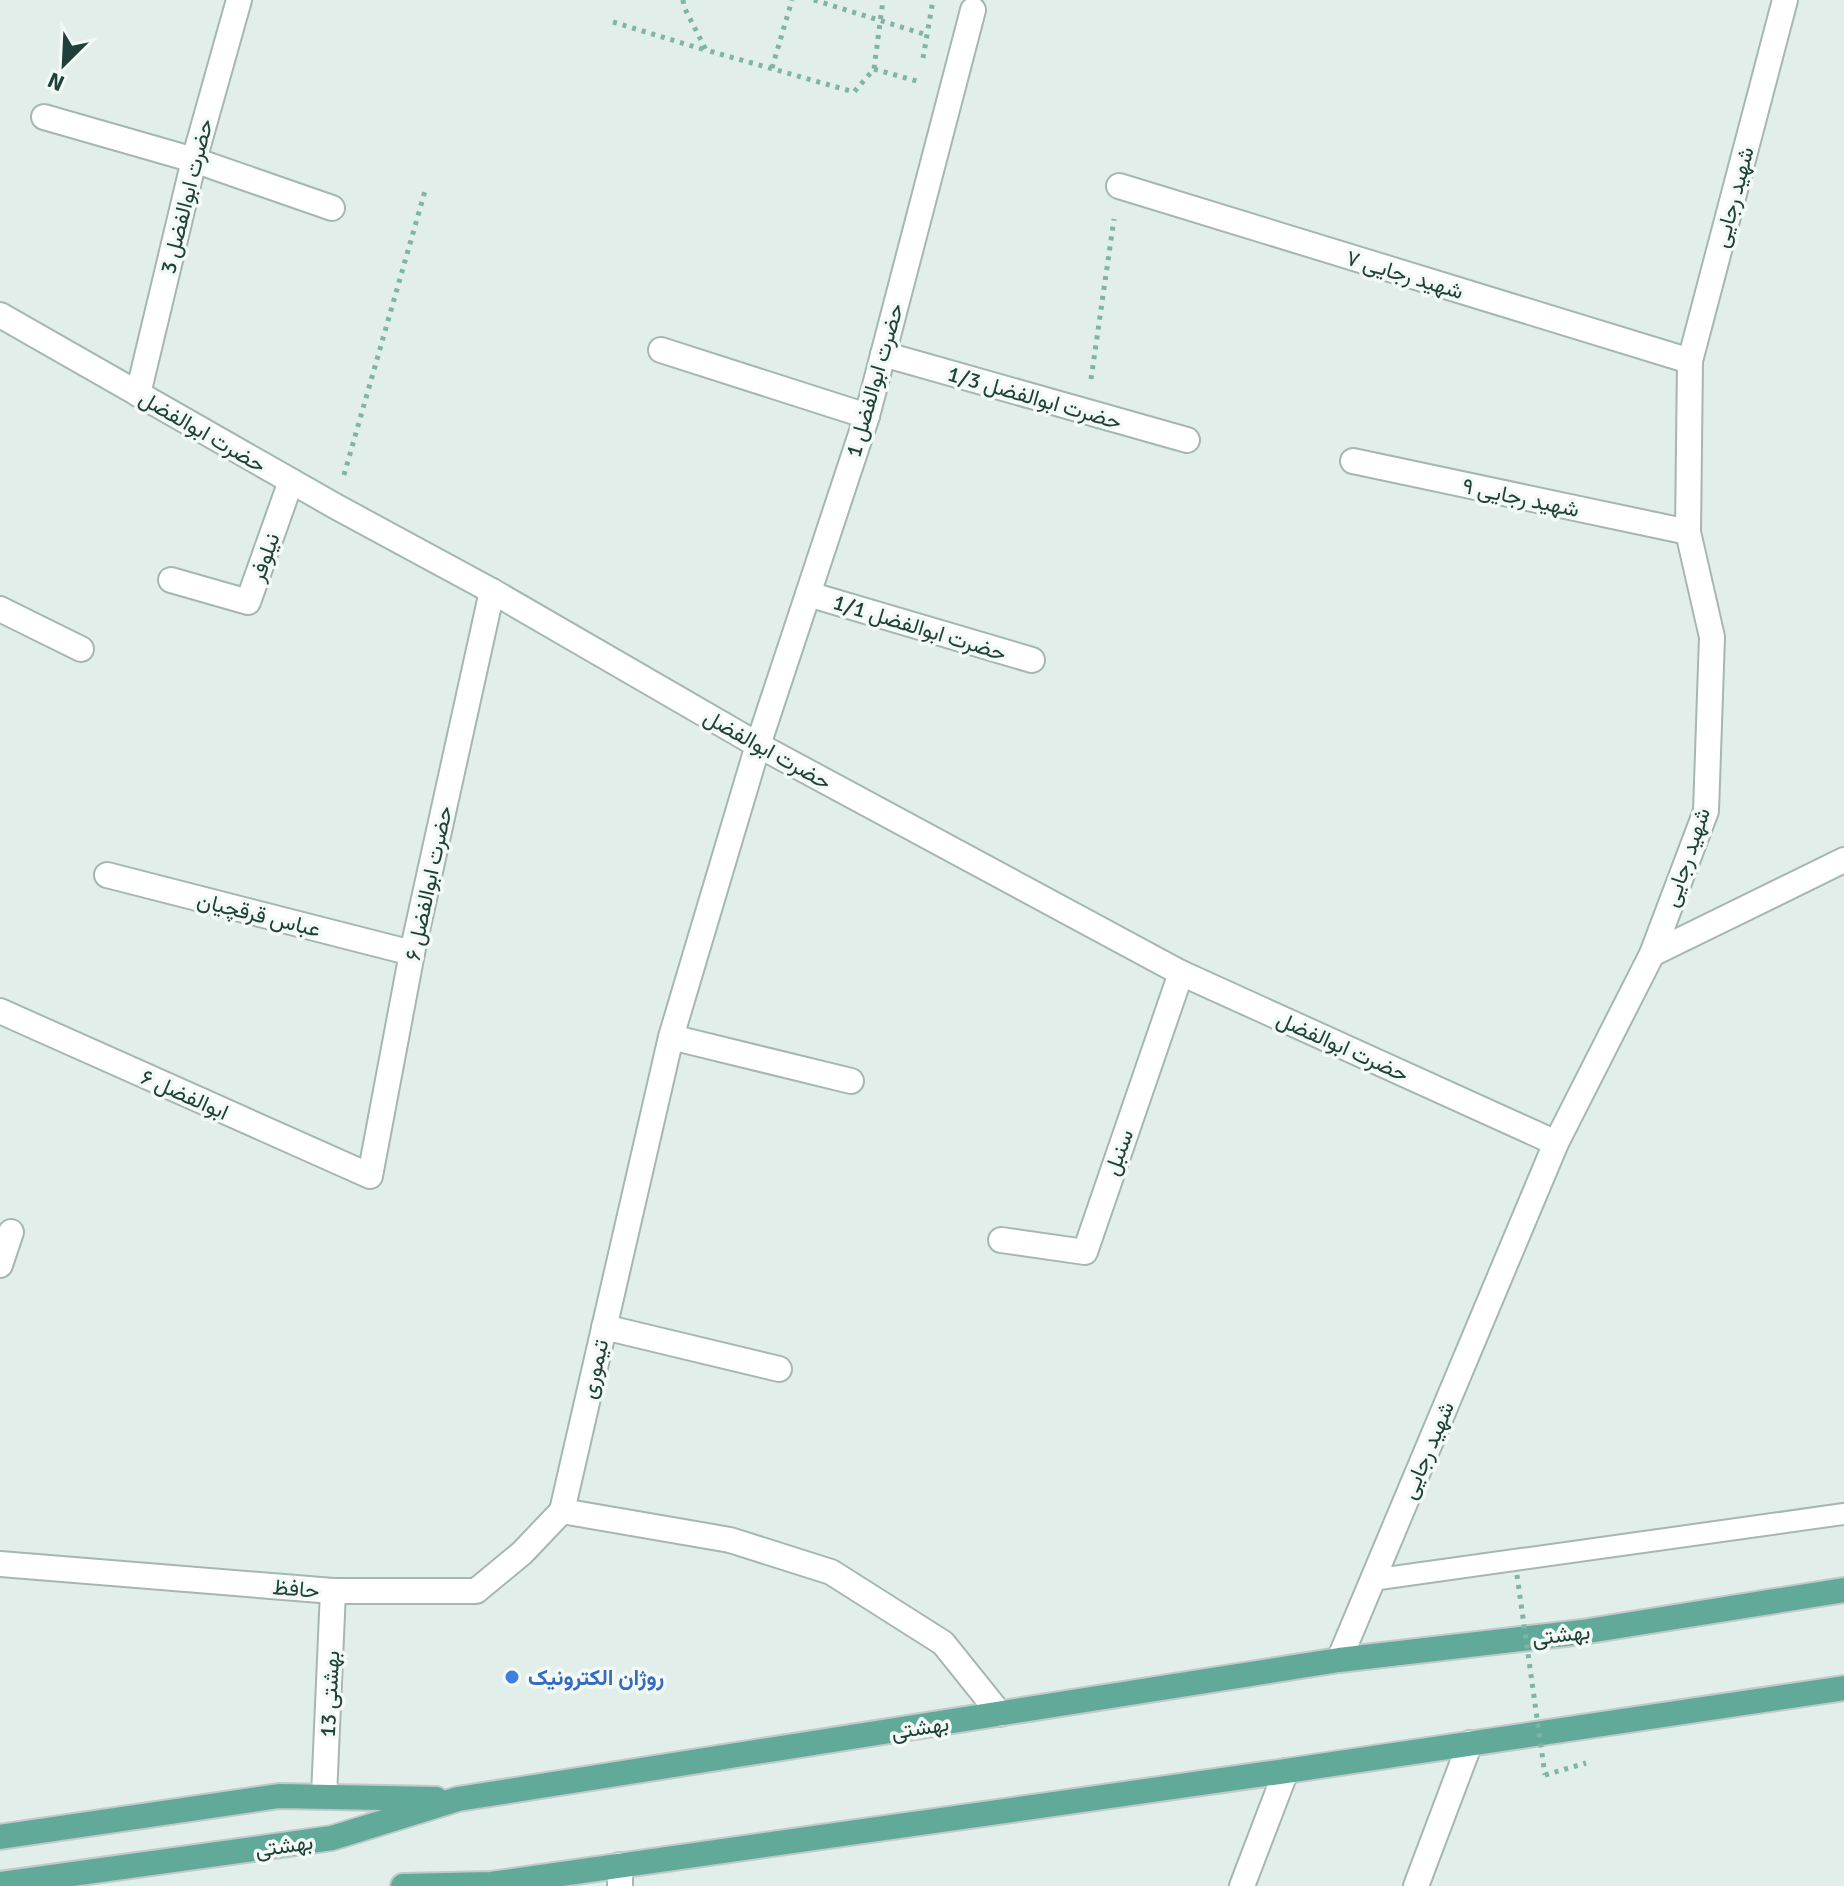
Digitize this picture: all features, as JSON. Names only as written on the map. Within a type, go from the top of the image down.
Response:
[{"type":"main road","name":"بهشتی","points":[[0,1884],[332,1838],[458,1799],[1339,1660],[1582,1632],[1844,1590]]},
{"type":"main road","points":[[403,1886],[488,1885],[620,1876],[1286,1771],[1844,1688]]},
{"type":"main road","points":[[0,1837],[279,1796],[458,1799]]},
{"type":"street","name":"حضرت ابوالفضل 3","points":[[138,394],[194,160],[239,0]]},
{"type":"street","name":"شهید رجایی","points":[[1339,1660],[1556,1143],[1652,954],[1706,811],[1712,637],[1688,532],[1690,361],[1785,0]]},
{"type":"street","name":"حضرت ابوالفضل 1","points":[[758,745],[867,416],[973,10]]},
{"type":"street","points":[[44,117],[194,160],[332,208]]},
{"type":"street","name":"شهید رجایی ۷","points":[[1119,186],[1690,361]]},
{"type":"street","name":"حضرت ابوالفضل","points":[[0,315],[335,506],[492,591],[758,745],[1181,973],[1556,1143]]},
{"type":"street","points":[[661,350],[867,416]]},
{"type":"street","name":"حضرت ابوالفضل 1/3","points":[[883,354],[1187,440]]},
{"type":"street","name":"شهید رجایی ۹","points":[[1353,461],[1688,532]]},
{"type":"street","name":"نیلوفر","points":[[171,580],[248,602],[291,481]]},
{"type":"street","name":"حضرت ابوالفضل ۶","points":[[370,1176],[412,953],[492,591]]},
{"type":"street","name":"حضرت ابوالفضل 1/1","points":[[808,594],[1032,660]]},
{"type":"street","points":[[0,609],[81,649]]},
{"type":"street","name":"تیموری","points":[[562,1511],[671,1037],[758,745]]},
{"type":"street","points":[[1652,954],[1844,860]]},
{"type":"street","name":"عباس قرقچیان","points":[[107,875],[412,953]]},
{"type":"street","name":"سنبل","points":[[1001,1240],[1085,1252],[1181,973]]},
{"type":"street","name":"ابوالفضل ۶","points":[[0,1011],[370,1176]]},
{"type":"street","points":[[671,1037],[851,1081]]},
{"type":"street","points":[[0,1265],[11,1232]]},
{"type":"street","points":[[604,1327],[779,1369]]},
{"type":"street","points":[[562,1511],[730,1540],[831,1572],[943,1643],[1000,1714]]},
{"type":"street","name":"حافظ","points":[[0,1564],[333,1591],[476,1591],[522,1553],[562,1511]]},
{"type":"street","name":"بهشتی 13","points":[[324,1796],[333,1591]]},
{"type":"street","points":[[1416,1886],[1470,1743]]},
{"type":"street","points":[[1242,1886],[1286,1771]]},
{"type":"lane","points":[[1372,1580],[1844,1514]]},
{"type":"path","points":[[683,0],[706,50]]},
{"type":"path","points":[[772,68],[792,0]]},
{"type":"path","points":[[814,0],[927,35]]},
{"type":"path","points":[[613,22],[854,92],[874,69],[883,0]]},
{"type":"path","points":[[918,81],[933,0]]},
{"type":"path","points":[[874,69],[951,91]]},
{"type":"path","points":[[1087,412],[1119,186]]},
{"type":"path","points":[[335,506],[425,191]]},
{"type":"path","points":[[1517,1575],[1545,1775],[1594,1761]]},
{"type":"place","name":"روژان الکترونیک","points":[[512,1677]]}]
